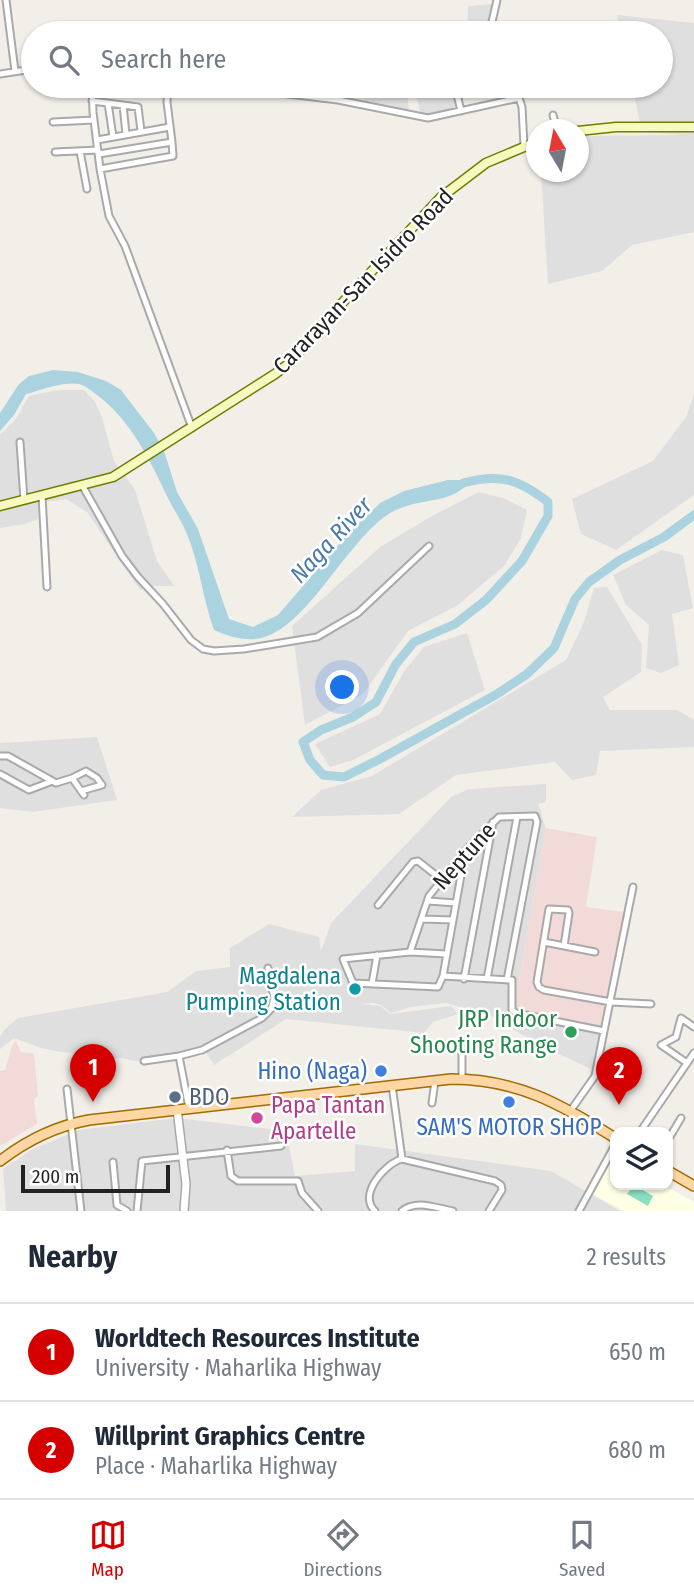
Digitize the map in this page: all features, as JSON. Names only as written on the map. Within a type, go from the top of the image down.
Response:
[{"type":"main road","points":[[589,130],[616,127],[694,127]]},
{"type":"main road","name":"Cararayan-San Isidro Road","points":[[0,506],[113,477],[291,362],[440,198],[486,163],[524,146]]},
{"type":"main road","points":[[0,1161],[36,1137],[72,1123],[435,1080],[462,1079],[520,1089],[571,1110],[610,1135]]},
{"type":"main road","points":[[673,1174],[694,1185]]},
{"type":"street","points":[[6,0],[15,71]]},
{"type":"street","points":[[492,21],[497,0]]},
{"type":"street","points":[[0,35],[10,35]]},
{"type":"street","points":[[0,74],[21,70]]},
{"type":"street","points":[[100,169],[173,156],[168,98]]},
{"type":"street","points":[[321,98],[428,118],[519,98],[524,146]]},
{"type":"street","points":[[458,98],[461,111]]},
{"type":"street","points":[[141,131],[138,107],[92,101],[109,216],[125,246],[192,428]]},
{"type":"street","points":[[108,103],[113,136]]},
{"type":"street","points":[[123,105],[126,134]]},
{"type":"street","points":[[553,115],[554,119]]},
{"type":"street","points":[[53,122],[94,120]]},
{"type":"street","points":[[97,140],[170,127]]},
{"type":"street","points":[[55,152],[98,152],[172,142]]},
{"type":"street","points":[[80,151],[87,189]]},
{"type":"street","points":[[20,442],[24,500]]},
{"type":"street","points":[[82,485],[122,556],[191,640],[203,649],[236,650],[317,637],[358,613],[429,546]]},
{"type":"street","points":[[42,496],[47,586]]},
{"type":"street","points":[[0,756],[8,756],[56,783],[86,771],[102,785],[83,793],[72,778]]},
{"type":"street","points":[[0,774],[29,790],[51,781]]},
{"type":"street","points":[[0,784],[9,781]]},
{"type":"street","points":[[487,979],[517,817],[535,816],[537,822],[507,980]]},
{"type":"street","name":"Neptune","points":[[410,952],[429,896],[466,850],[493,822],[499,817],[517,817]]},
{"type":"street","points":[[464,978],[493,822]]},
{"type":"street","points":[[446,954],[410,952],[343,959],[352,983],[434,987],[440,985],[443,976],[466,850]]},
{"type":"street","points":[[378,905],[413,862],[418,861],[442,880]]},
{"type":"street","points":[[571,1110],[595,1076],[633,887]]},
{"type":"street","points":[[428,901],[456,903]]},
{"type":"street","points":[[564,946],[568,910],[549,909],[538,987],[611,1002],[651,1004]]},
{"type":"street","points":[[423,919],[453,920]]},
{"type":"street","points":[[544,942],[595,952]]},
{"type":"street","points":[[372,984],[377,956]]},
{"type":"street","points":[[144,1060],[180,1056],[209,1046],[262,1018],[271,1009],[274,998],[268,968]]},
{"type":"street","points":[[443,976],[514,982],[511,1003],[512,1010],[516,1013],[604,1031]]},
{"type":"street","points":[[687,1063],[661,1045],[676,1037],[681,1018],[694,1027]]},
{"type":"street","points":[[462,1041],[462,1079]]},
{"type":"street","points":[[643,1127],[694,1053]]},
{"type":"street","points":[[180,1056],[189,1108]]},
{"type":"street","points":[[432,1102],[435,1080]]},
{"type":"street","points":[[392,1085],[402,1160]]},
{"type":"street","points":[[68,1089],[81,1211]]},
{"type":"street","points":[[177,1109],[186,1184],[184,1211]]},
{"type":"street","points":[[673,1132],[681,1118]]},
{"type":"street","points":[[137,1211],[142,1161],[281,1146]]},
{"type":"street","points":[[227,1150],[231,1177],[238,1181],[298,1181],[302,1193],[318,1211]]},
{"type":"street","points":[[579,1211],[610,1154]]},
{"type":"street","points":[[375,1211],[371,1207],[369,1196],[385,1168],[402,1160],[495,1181],[502,1190],[489,1211]]},
{"type":"street","points":[[113,1162],[117,1205],[127,1211]]},
{"type":"street","points":[[402,1211],[417,1204],[453,1211]]},
{"type":"shaded area","points":[[492,4],[490,21],[467,21],[468,6]]},
{"type":"shaded area","points":[[617,15],[694,23],[694,232],[632,245],[602,271],[548,284],[542,182],[589,182],[589,136],[685,135],[642,132],[635,98],[673,98],[673,21],[618,21]]},
{"type":"shaded area","points":[[365,98],[408,98],[409,114],[364,102]]},
{"type":"shaded area","points":[[417,98],[453,98],[457,108],[421,115]]},
{"type":"shaded area","points":[[58,390],[84,390],[95,402],[114,461],[135,490],[157,561],[174,586],[155,586],[140,590],[87,512],[66,499],[39,503],[38,519],[0,528],[0,435],[15,420],[29,396]]},
{"type":"shaded area","points":[[694,394],[694,495],[616,550],[581,534],[572,499],[653,461],[686,417]]},
{"type":"shaded area","points":[[479,492],[503,498],[527,510],[521,538],[504,566],[458,605],[408,631],[363,694],[305,725],[292,626],[380,547]]},
{"type":"shaded area","points":[[662,550],[683,555],[693,608],[672,614],[679,665],[661,673],[646,668],[649,625],[626,605],[613,575]]},
{"type":"shaded area","points":[[607,587],[642,645],[641,672],[603,697],[610,710],[677,710],[694,720],[694,747],[600,751],[596,775],[572,780],[555,762],[456,775],[399,814],[292,817],[321,790],[372,776],[566,660],[584,622],[594,588]]},
{"type":"shaded area","points":[[467,633],[485,690],[353,760],[330,767],[315,744],[380,714],[405,670],[424,647]]},
{"type":"shaded area","points":[[97,737],[117,800],[32,812],[0,808],[0,743]]},
{"type":"shaded area","points":[[546,784],[546,802],[538,804],[546,828],[514,1009],[601,1028],[593,1070],[536,1043],[493,1017],[446,1003],[411,1007],[391,1013],[381,1005],[362,1004],[380,1006],[390,1014],[451,1006],[458,1014],[433,1022],[424,1033],[286,1019],[214,1065],[206,1053],[134,1061],[102,1058],[94,1047],[73,1053],[61,1052],[14,1038],[0,1049],[0,1037],[4,1030],[18,1018],[167,992],[196,971],[230,967],[230,948],[269,924],[319,937],[321,951],[331,923],[451,797],[469,789]]},
{"type":"shaded area","points":[[546,828],[597,837],[586,907],[624,912],[601,1028],[514,1009]]},
{"type":"shaded area","points":[[16,1041],[21,1052],[34,1053],[38,1096],[34,1099],[37,1124],[0,1146],[0,1071],[5,1070]]},
{"type":"shaded area","points":[[177,1118],[286,1131],[295,1176],[355,1171],[355,1144],[551,1171],[620,1211],[6,1211],[3,1169],[31,1150],[78,1130]]},
{"type":"shaded area","points":[[610,1160],[610,1190],[673,1190],[694,1202],[694,1211],[624,1211],[592,1194]]},
{"type":"green space","points":[[630,1190],[643,1190],[653,1196],[648,1206],[627,1194]]},
{"type":"water","points":[[53,370],[78,372],[106,381],[121,390],[154,433],[164,451],[177,492],[198,529],[229,619],[253,627],[278,615],[347,535],[380,503],[404,491],[448,480],[474,480],[449,496],[390,513],[358,543],[295,618],[278,631],[255,639],[231,636],[214,630],[191,544],[183,525],[133,434],[101,398],[85,386],[73,383],[26,394],[14,415],[0,431],[0,413],[19,384],[29,376]]},
{"type":"waterway","name":"Naga River","points":[[463,483],[488,479],[518,483],[548,502],[548,516],[522,561],[486,600],[455,624],[414,642],[396,664],[376,702],[353,717],[321,730],[303,742],[310,760],[323,775],[344,777],[497,694],[527,674],[554,648],[575,599],[589,582],[620,560],[664,537],[694,515]]},
{"type":"place","name":"Magdalena Pumping Station","points":[[355,989]]},
{"type":"place","name":"JRP Indoor Shooting Range","points":[[571,1032]]},
{"type":"place","name":"Hino (Naga)","points":[[381,1071]]},
{"type":"place","name":"BDO","points":[[175,1097]]},
{"type":"place","name":"Worldtech Resources Institute","points":[[93,1102]]},
{"type":"place","name":"SAM'S MOTOR SHOP","points":[[509,1102]]},
{"type":"place","name":"Willprint Graphics Centre","points":[[619,1105]]},
{"type":"place","name":"Papa Tantan Apartelle","points":[[257,1118]]}]
